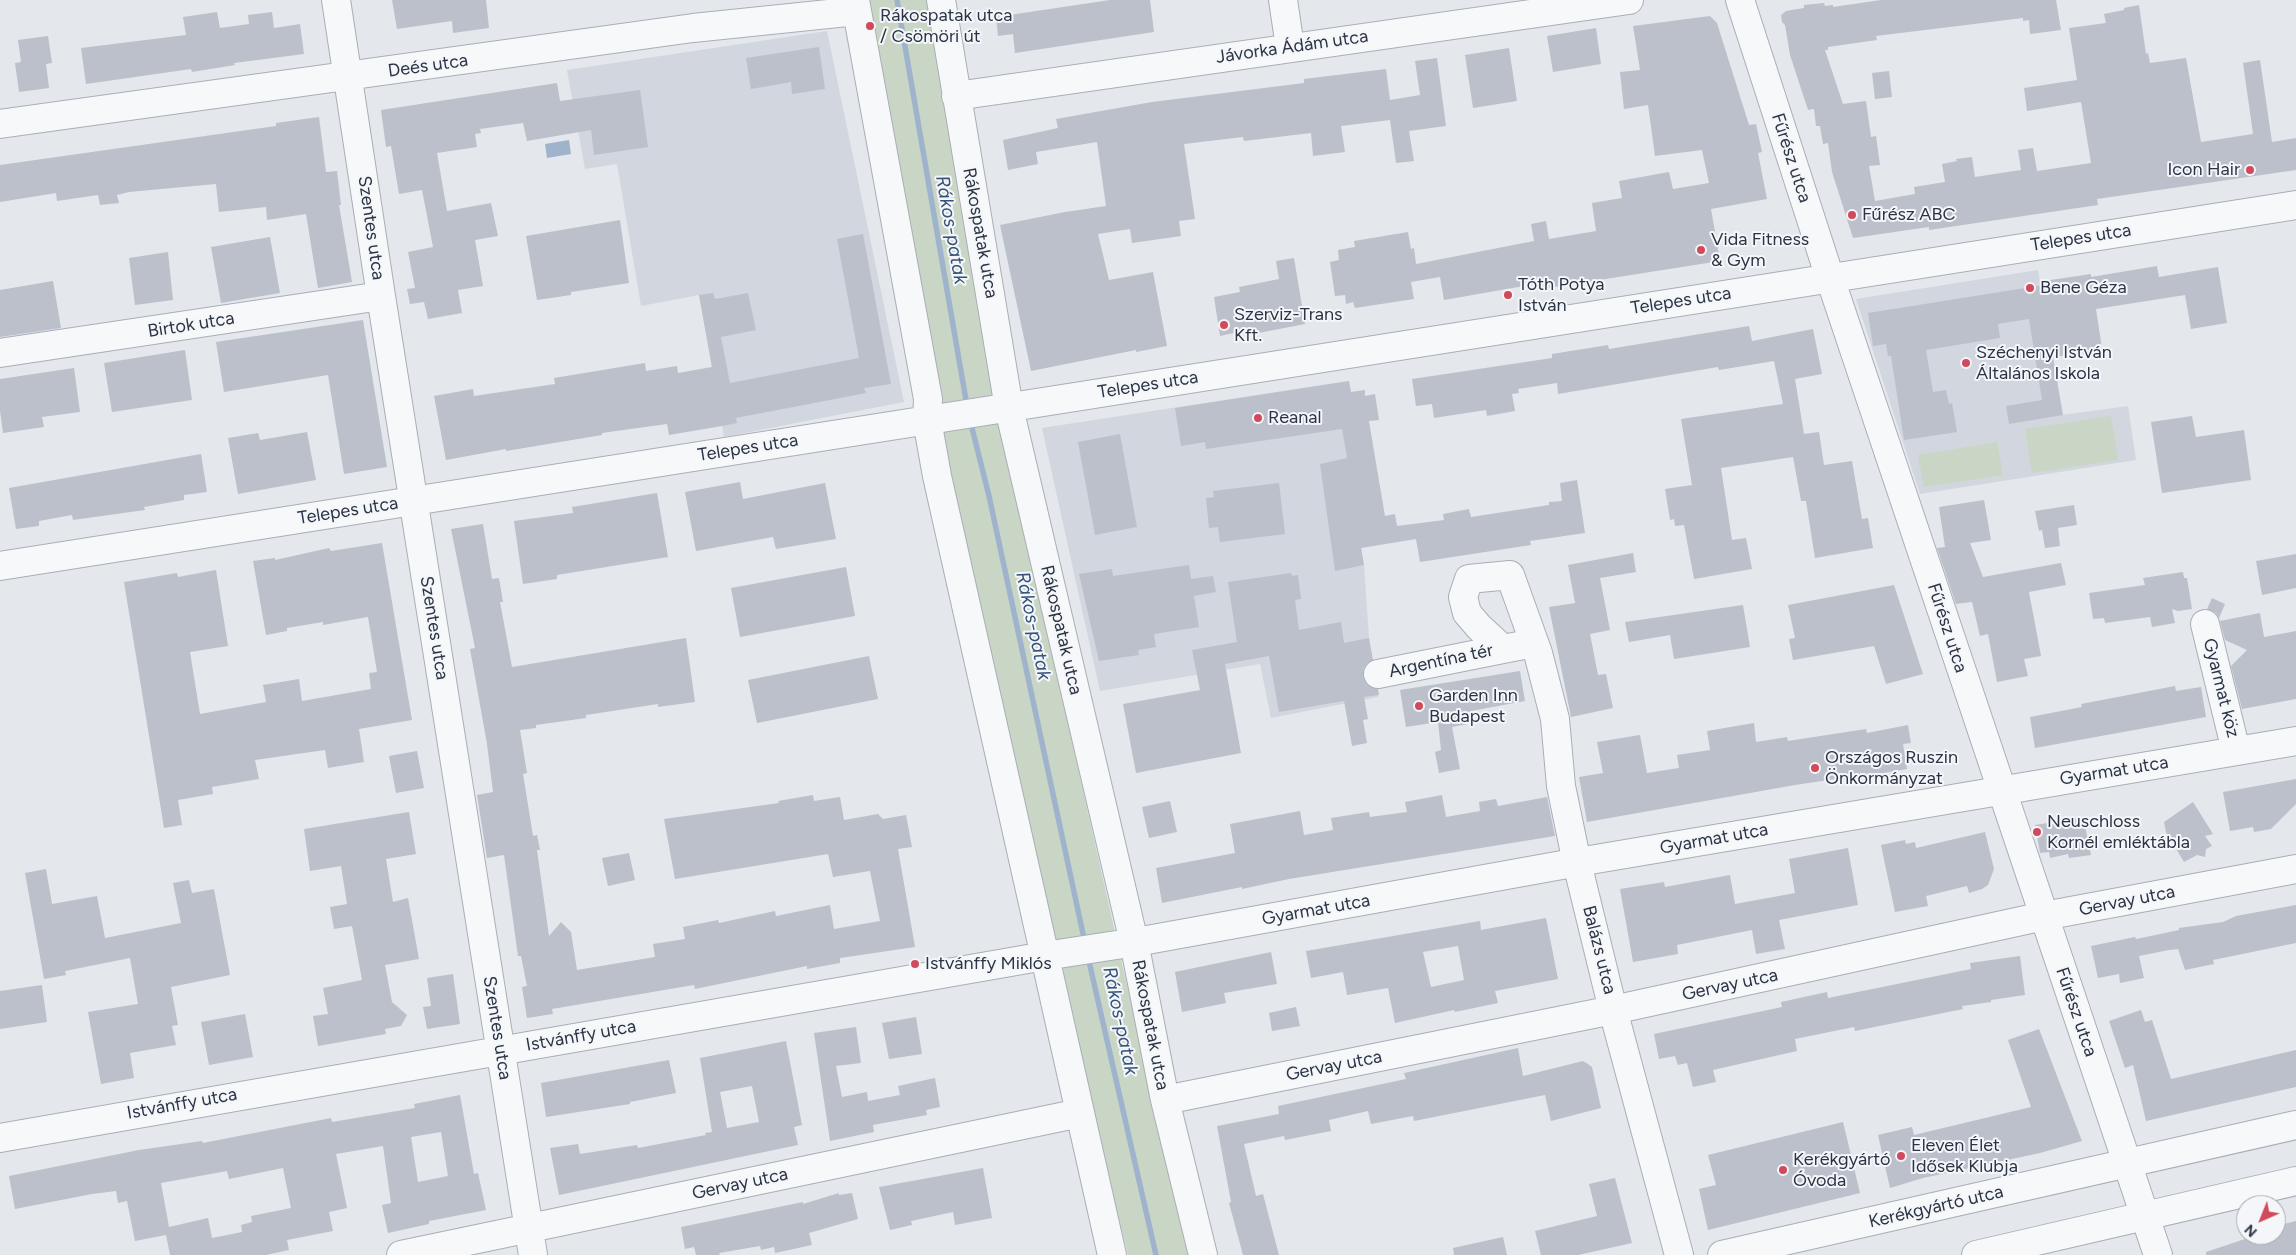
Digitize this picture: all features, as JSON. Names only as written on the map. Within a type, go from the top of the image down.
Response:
[{"type":"street","name":"Szentes utca","points":[[336,0],[530,1242]]},
{"type":"street","name":"Rákospatak utca","points":[[941,0],[956,96],[998,409],[1134,942],[1165,1100],[1202,1255]]},
{"type":"street","points":[[1283,0],[1290,47]]},
{"type":"street","name":"Jávorka Ádám utca","points":[[956,96],[1629,0]]},
{"type":"street","name":"Fűrész utca","points":[[1740,0],[1830,278],[2158,1255]]},
{"type":"street","name":"Deés utca","points":[[0,124],[694,28],[783,18],[856,5]]},
{"type":"street","points":[[856,5],[928,399],[936,418],[937,476],[1112,1255]]},
{"type":"street","name":"Telepes utca","points":[[0,566],[2296,204]]},
{"type":"street","name":"Birtok utca","points":[[0,353],[381,296]]},
{"type":"street","name":"Argentína tér","points":[[1378,674],[1534,643],[1510,575],[1469,578],[1463,597],[1468,613],[1503,648]]},
{"type":"street","name":"Gyarmat köz","points":[[2205,624],[2236,751]]},
{"type":"street","name":"Balázs utca","points":[[1534,643],[1555,719],[1561,786],[1577,863],[1613,1010],[1679,1255]]},
{"type":"street","name":"Gyarmat utca","points":[[1134,942],[1577,863],[2296,741]]},
{"type":"street","name":"Gervay utca","points":[[1165,1100],[1613,1010],[2044,916],[2296,869]]},
{"type":"street","name":"Istvánffy utca","points":[[0,1138],[500,1050],[1134,942]]},
{"type":"street","name":"Gervay utca","points":[[401,1255],[530,1242],[1080,1113]]},
{"type":"street","name":"Kerékgyártó utca","points":[[1722,1255],[2296,1125]]},
{"type":"street","points":[[1976,1255],[2296,1181]]},
{"type":"shaded area","points":[[827,31],[904,402],[724,437],[699,295],[641,306],[617,164],[585,169],[567,70]]},
{"type":"shaded area","name":"Széchenyi István Általános Iskola","points":[[2038,270],[2062,415],[2128,406],[2136,460],[1920,494],[1856,299]]},
{"type":"shaded area","points":[[1335,383],[1364,565],[1369,638],[1378,697],[1271,718],[1260,664],[1100,691],[1042,428]]},
{"type":"green space","points":[[865,0],[932,0],[992,388],[1188,1255],[1128,1255],[1050,938],[944,441],[942,394]]},
{"type":"green space","points":[[2111,416],[2118,460],[2032,473],[2025,429]]},
{"type":"green space","points":[[1997,442],[2003,475],[1924,487],[1918,455]]},
{"type":"water","points":[[569,140],[571,154],[547,158],[545,144]]},
{"type":"building","points":[[392,0],[486,0],[489,28],[453,33],[452,21],[397,29]]},
{"type":"building","points":[[1110,0],[1150,0],[1154,32],[1015,53],[1013,34],[998,36],[996,17]]},
{"type":"building","points":[[1881,0],[2056,0],[2061,30],[2030,34],[2029,20],[2023,21],[2023,18],[1876,36],[1877,40],[1828,47],[1828,50],[1825,50],[1843,104],[1866,101],[1871,137],[1876,136],[1880,165],[1869,166],[1875,201],[1915,194],[1914,187],[1945,182],[1942,164],[1957,161],[1956,159],[1972,157],[1975,177],[2021,170],[2018,150],[2033,148],[2037,171],[2091,163],[2081,102],[2027,111],[2024,88],[2077,80],[2069,28],[2106,23],[2104,14],[2139,5],[2146,54],[2148,53],[2150,63],[2186,58],[2201,142],[2253,134],[2243,63],[2260,60],[2272,142],[2296,138],[2296,170],[2097,199],[2098,205],[1929,230],[1929,227],[1853,238],[1832,172],[1828,143],[1823,144],[1820,126],[1816,126],[1814,109],[1808,110],[1790,55],[1785,25],[1782,22],[1781,15],[1786,11],[1804,8],[1804,5],[1824,3],[1825,6],[1833,5],[1833,7]]},
{"type":"building","points":[[217,12],[220,28],[249,24],[248,15],[272,12],[274,28],[300,24],[304,54],[234,63],[235,65],[192,72],[191,69],[86,84],[81,48],[186,35],[183,17]]},
{"type":"building","points":[[1710,16],[1717,23],[1749,125],[1756,124],[1762,152],[1758,153],[1767,199],[1711,209],[1720,261],[1542,289],[1541,283],[1444,300],[1440,277],[1411,282],[1414,299],[1355,308],[1353,302],[1346,304],[1345,295],[1335,296],[1330,262],[1339,260],[1338,250],[1355,247],[1354,241],[1408,232],[1411,249],[1414,248],[1416,264],[1534,241],[1531,224],[1546,221],[1549,239],[1596,231],[1592,203],[1622,198],[1619,181],[1669,172],[1673,189],[1709,183],[1702,150],[1655,156],[1648,105],[1624,109],[1620,72],[1640,70],[1633,26]]},
{"type":"building","points":[[1596,28],[1601,64],[1553,72],[1547,36]]},
{"type":"building","points":[[48,36],[52,63],[46,64],[49,88],[19,92],[15,63],[21,62],[18,40]]},
{"type":"building","points":[[819,47],[825,89],[792,94],[791,82],[751,89],[746,58]]},
{"type":"building","points":[[1509,48],[1517,101],[1473,108],[1465,55]]},
{"type":"building","points":[[1437,58],[1446,126],[1409,131],[1414,161],[1396,163],[1390,120],[1341,126],[1345,152],[1313,156],[1311,133],[1244,141],[1243,137],[1184,144],[1195,219],[1179,221],[1181,236],[1132,243],[1130,229],[1098,234],[1109,280],[1153,272],[1167,346],[1136,352],[1136,350],[1031,371],[1000,225],[1106,206],[1097,142],[1036,152],[1038,164],[1008,170],[1003,140],[1058,128],[1056,119],[1152,102],[1304,83],[1304,79],[1386,69],[1390,100],[1420,95],[1415,61]]},
{"type":"building","points":[[1889,71],[1892,97],[1875,99],[1872,73]]},
{"type":"building","points":[[557,83],[560,101],[640,90],[648,147],[594,155],[591,130],[527,141],[523,123],[480,129],[481,133],[475,134],[477,147],[437,153],[447,211],[491,203],[498,236],[475,240],[483,286],[458,290],[462,313],[428,319],[424,302],[410,304],[407,289],[415,288],[408,252],[433,247],[422,190],[399,194],[391,146],[386,147],[381,110]]},
{"type":"building","points":[[319,117],[326,172],[337,171],[341,205],[339,205],[352,282],[318,288],[306,214],[267,220],[266,207],[219,212],[216,184],[129,192],[117,195],[119,203],[100,205],[98,195],[57,201],[56,193],[0,202],[0,165],[276,126],[276,123]]},
{"type":"building","points":[[620,220],[629,283],[571,292],[571,295],[537,300],[526,236]]},
{"type":"building","points":[[863,234],[891,384],[864,388],[866,393],[736,418],[737,423],[722,426],[669,435],[667,424],[602,433],[602,435],[446,460],[434,396],[473,389],[474,396],[555,384],[554,378],[645,363],[646,371],[677,366],[678,373],[712,367],[699,295],[713,293],[715,299],[748,293],[756,330],[721,337],[730,383],[859,358],[837,239]]},
{"type":"building","points":[[270,237],[280,293],[221,303],[211,247]]},
{"type":"building","points":[[168,252],[173,300],[135,305],[129,258]]},
{"type":"building","points":[[1294,258],[1305,324],[1248,335],[1247,330],[1220,336],[1214,297],[1240,292],[1239,287],[1279,279],[1276,261]]},
{"type":"building","points":[[2157,266],[2159,277],[2218,267],[2227,323],[2191,329],[2185,295],[2096,309],[2103,355],[2084,356],[2083,353],[2053,357],[2063,415],[2009,424],[2006,406],[2042,400],[2029,319],[1998,324],[2000,338],[1926,350],[1933,392],[1946,390],[1949,404],[1952,403],[1957,432],[1904,440],[1891,356],[1888,356],[1886,344],[1873,346],[1868,313],[2044,285],[2044,281],[2091,274],[2091,277]]},
{"type":"building","points":[[53,281],[61,328],[0,337],[0,290]]},
{"type":"building","points":[[363,320],[387,467],[344,474],[328,375],[224,392],[216,342]]},
{"type":"building","points":[[1749,326],[1752,341],[1813,329],[1822,374],[1795,379],[1804,434],[1819,432],[1824,465],[1852,461],[1862,519],[1868,518],[1873,548],[1815,558],[1806,501],[1801,501],[1793,457],[1721,468],[1732,540],[1746,538],[1752,569],[1694,579],[1684,525],[1675,526],[1674,519],[1670,520],[1665,489],[1692,485],[1681,419],[1783,404],[1774,361],[1719,370],[1718,367],[1558,394],[1557,383],[1518,389],[1519,393],[1512,394],[1515,411],[1487,416],[1486,410],[1434,418],[1432,404],[1416,406],[1412,379],[1552,358],[1552,354],[1608,345],[1609,349]]},
{"type":"building","points":[[185,350],[192,400],[112,412],[104,363]]},
{"type":"building","points":[[74,368],[80,412],[42,417],[44,427],[3,433],[0,411],[0,379]]},
{"type":"building","points":[[1349,381],[1351,392],[1365,390],[1365,396],[1375,394],[1379,420],[1369,421],[1377,469],[1385,516],[1395,514],[1397,526],[1444,520],[1443,514],[1469,509],[1471,517],[1549,505],[1549,502],[1562,501],[1560,483],[1577,480],[1585,533],[1530,541],[1531,545],[1420,562],[1416,539],[1361,548],[1364,565],[1335,571],[1320,464],[1347,458],[1342,429],[1206,449],[1205,442],[1181,446],[1175,408]]},
{"type":"building","points":[[2192,416],[2196,437],[2244,430],[2251,480],[2162,493],[2151,422]]},
{"type":"building","points":[[307,432],[316,480],[238,494],[228,438],[258,433],[260,440]]},
{"type":"building","points":[[1120,434],[1137,527],[1095,535],[1078,442]]},
{"type":"building","points":[[201,454],[207,492],[184,495],[184,500],[144,507],[145,510],[73,520],[72,515],[39,521],[39,526],[16,529],[9,488]]},
{"type":"building","points":[[740,482],[743,499],[825,483],[836,539],[776,549],[773,537],[696,551],[685,492]]},
{"type":"building","points":[[1279,483],[1285,534],[1220,542],[1218,527],[1209,528],[1206,498],[1214,497],[1213,491]]},
{"type":"building","points":[[657,493],[668,557],[557,575],[557,579],[523,584],[514,521],[573,513],[572,507]]},
{"type":"building","points":[[1984,500],[1991,540],[1970,543],[1983,577],[2061,563],[2066,585],[2029,592],[2041,656],[2024,659],[2028,676],[1997,682],[1988,634],[1980,636],[1972,602],[1956,604],[1937,548],[1945,547],[1939,507]]},
{"type":"building","points":[[2074,505],[2077,525],[2058,528],[2060,546],[2045,548],[2042,530],[2039,531],[2035,511]]},
{"type":"building","points":[[483,524],[492,579],[499,578],[503,602],[500,602],[512,667],[686,638],[695,702],[658,707],[658,704],[586,715],[586,718],[536,725],[536,728],[520,730],[527,773],[523,774],[533,836],[537,835],[540,850],[537,850],[549,936],[561,922],[571,932],[577,970],[655,957],[653,944],[685,939],[683,927],[718,920],[719,923],[775,911],[776,916],[830,905],[834,929],[880,921],[870,871],[833,877],[828,854],[675,879],[664,819],[779,803],[778,801],[813,795],[814,801],[840,797],[844,820],[878,814],[883,819],[906,815],[912,847],[898,849],[915,947],[840,958],[840,963],[807,969],[807,966],[695,989],[694,985],[552,1009],[553,1014],[527,1018],[522,987],[527,986],[521,956],[518,956],[504,855],[487,858],[477,795],[493,792],[487,744],[470,649],[475,648],[451,529]]},
{"type":"building","points":[[382,543],[412,720],[359,729],[364,762],[328,768],[325,750],[255,760],[259,779],[212,787],[213,794],[178,800],[182,825],[164,828],[124,582],[177,573],[178,577],[216,570],[228,646],[190,652],[200,714],[266,702],[263,685],[299,679],[302,701],[371,689],[369,673],[377,672],[368,617],[323,625],[323,622],[287,628],[287,631],[266,635],[253,561],[275,558],[275,560],[329,548],[331,551]]},
{"type":"building","points":[[1633,553],[1636,572],[1600,578],[1610,630],[1590,634],[1598,675],[1606,674],[1613,708],[1571,717],[1549,607],[1575,603],[1568,565]]},
{"type":"building","points":[[2296,554],[2296,588],[2262,595],[2256,561]]},
{"type":"building","points":[[1189,565],[1191,579],[1213,576],[1216,592],[1194,596],[1199,627],[1154,634],[1156,647],[1138,650],[1139,655],[1099,661],[1079,574],[1112,569],[1113,576]]},
{"type":"building","points":[[846,567],[855,616],[740,637],[731,588]]},
{"type":"building","points":[[2183,572],[2184,578],[2187,578],[2192,609],[2178,611],[2172,609],[2175,623],[2152,627],[2150,617],[2105,623],[2104,618],[2093,619],[2089,593],[2145,585],[2143,578]]},
{"type":"building","points":[[1291,573],[1292,576],[1298,575],[1301,599],[1295,600],[1299,630],[1341,622],[1344,643],[1369,638],[1373,660],[1367,663],[1363,669],[1363,677],[1367,685],[1378,689],[1379,695],[1364,697],[1368,719],[1363,720],[1367,743],[1352,746],[1344,701],[1279,712],[1269,656],[1225,664],[1241,753],[1136,773],[1123,704],[1200,690],[1192,650],[1237,642],[1228,582]]},
{"type":"building","points":[[1894,585],[1923,674],[1886,684],[1874,646],[1793,660],[1789,639],[1795,638],[1788,605]]},
{"type":"building","points":[[2212,598],[2225,604],[2219,618],[2216,613],[2207,609]]},
{"type":"building","points":[[1743,605],[1750,647],[1674,659],[1670,635],[1629,642],[1625,622]]},
{"type":"building","points":[[2260,613],[2264,637],[2296,631],[2296,699],[2242,709],[2231,666],[2247,650],[2225,640],[2220,621]]},
{"type":"building","points":[[869,656],[878,699],[757,723],[748,680]]},
{"type":"building","points":[[1520,671],[1525,701],[1471,711],[1473,723],[1452,727],[1460,769],[1439,773],[1435,752],[1441,750],[1438,722],[1406,727],[1400,690]]},
{"type":"building","points":[[2175,686],[2176,691],[2201,687],[2206,717],[2035,748],[2030,717],[2082,707],[2081,704]]},
{"type":"building","points":[[1754,723],[1756,742],[1787,737],[1788,741],[1866,729],[1867,733],[1908,725],[1911,743],[1903,744],[1907,769],[1842,780],[1842,778],[1795,785],[1587,822],[1579,777],[1603,773],[1597,742],[1640,735],[1647,773],[1679,768],[1677,755],[1710,750],[1707,731]]},
{"type":"building","points":[[417,751],[424,788],[396,793],[389,756]]},
{"type":"building","points":[[2296,779],[2296,804],[2271,829],[2254,832],[2253,827],[2230,831],[2223,792]]},
{"type":"building","points":[[1442,795],[1446,817],[1480,811],[1479,802],[1496,799],[1498,806],[1547,797],[1555,836],[1289,879],[1242,889],[1242,887],[1162,903],[1156,868],[1235,853],[1230,824],[1300,811],[1304,835],[1333,830],[1331,818],[1369,812],[1370,817],[1407,812],[1405,802]]},
{"type":"building","points":[[1170,801],[1177,832],[1149,838],[1142,807]]},
{"type":"building","points":[[2193,802],[2213,834],[2205,836],[2212,846],[2206,849],[2205,857],[2197,855],[2184,862],[2166,832],[2164,822]]},
{"type":"building","points":[[409,812],[416,854],[386,859],[393,902],[408,898],[419,959],[385,965],[392,1002],[407,1015],[401,1026],[385,1029],[386,1034],[318,1046],[313,1016],[328,1014],[323,988],[362,980],[352,926],[334,929],[330,907],[347,904],[341,866],[310,871],[304,829]]},
{"type":"building","points":[[2083,817],[2091,855],[2069,858],[2068,854],[2050,858],[2049,852],[2040,853],[2035,825]]},
{"type":"building","points":[[1985,832],[1994,869],[1988,885],[1969,893],[1967,886],[1926,896],[1928,906],[1895,912],[1881,845],[1905,840],[1906,844],[1915,842],[1916,848]]},
{"type":"building","points":[[1848,848],[1858,905],[1779,920],[1785,949],[1756,954],[1752,930],[1677,945],[1678,954],[1633,962],[1620,889],[1664,882],[1665,887],[1730,875],[1735,904],[1795,893],[1789,859]]},
{"type":"building","points":[[629,853],[635,880],[608,886],[602,858]]},
{"type":"building","points":[[46,869],[52,904],[97,896],[105,938],[181,923],[173,883],[189,880],[192,893],[214,889],[230,975],[171,987],[178,1025],[172,1026],[176,1045],[130,1053],[134,1078],[101,1084],[88,1012],[138,1004],[130,958],[65,971],[66,975],[44,979],[25,873]]},
{"type":"building","points":[[2296,905],[2296,943],[2213,960],[2214,964],[2185,970],[2178,949],[2169,950],[2139,956],[2144,978],[2120,983],[2119,974],[2098,978],[2091,946],[2135,937],[2136,939],[2146,937],[2179,930],[2179,928],[2223,922],[2236,916]]},
{"type":"building","points":[[1546,918],[1558,979],[1495,991],[1498,1003],[1455,1012],[1454,1010],[1395,1023],[1388,988],[1347,995],[1343,972],[1311,978],[1306,951],[1480,921],[1481,930]],"holes":[[[1458,946],[1464,980],[1431,987],[1423,952]]]},
{"type":"building","points":[[1271,952],[1277,984],[1224,993],[1226,1003],[1182,1012],[1175,972]]},
{"type":"building","points":[[2020,956],[2025,995],[1962,1006],[1963,1009],[1855,1031],[1854,1027],[1795,1039],[1797,1051],[1713,1070],[1716,1082],[1693,1087],[1687,1063],[1678,1065],[1675,1056],[1659,1059],[1654,1034],[1782,1007],[1781,1002],[1827,992],[1828,998],[1971,969],[1970,963]]},
{"type":"building","points":[[453,974],[460,1024],[427,1029],[423,1007],[431,1006],[427,978]]},
{"type":"building","points":[[42,985],[47,1022],[0,1029],[0,991]]},
{"type":"building","points":[[1296,1007],[1300,1026],[1272,1031],[1269,1013]]},
{"type":"building","points":[[2141,1010],[2145,1022],[2152,1020],[2171,1079],[2296,1050],[2296,1087],[2146,1121],[2133,1065],[2125,1068],[2109,1021]]},
{"type":"building","points":[[245,1014],[253,1057],[209,1065],[201,1022]]},
{"type":"building","points":[[916,1017],[922,1054],[889,1059],[882,1023]]},
{"type":"building","points":[[856,1027],[861,1063],[836,1066],[842,1097],[867,1092],[868,1101],[900,1095],[898,1086],[935,1078],[940,1107],[926,1110],[927,1115],[873,1125],[874,1132],[830,1141],[814,1033]]},
{"type":"building","points":[[2039,1029],[2082,1141],[2040,1153],[1923,1178],[1890,1188],[1878,1135],[1912,1127],[1914,1135],[2031,1107],[2008,1040]]},
{"type":"building","points":[[786,1041],[802,1125],[794,1127],[798,1145],[559,1195],[550,1148],[578,1144],[580,1154],[637,1145],[638,1148],[706,1135],[705,1133],[712,1132],[700,1058]],"holes":[[[752,1086],[759,1122],[727,1128],[720,1092]]]},
{"type":"building","points":[[1518,1048],[1523,1076],[1583,1061],[1588,1064],[1592,1067],[1601,1108],[1551,1121],[1545,1095],[1414,1121],[1413,1116],[1371,1124],[1368,1111],[1329,1120],[1331,1131],[1285,1140],[1284,1136],[1244,1144],[1256,1196],[1263,1194],[1279,1255],[1243,1255],[1229,1203],[1231,1202],[1217,1126],[1279,1114],[1278,1106],[1406,1079],[1404,1073]]},
{"type":"building","points":[[669,1060],[676,1093],[630,1102],[630,1104],[546,1117],[541,1083]]},
{"type":"building","points":[[460,1095],[474,1174],[478,1173],[486,1210],[429,1221],[429,1224],[388,1233],[382,1205],[391,1203],[383,1146],[336,1154],[347,1208],[329,1212],[333,1231],[287,1240],[289,1250],[266,1255],[170,1255],[166,1235],[135,1241],[127,1201],[118,1203],[116,1191],[15,1209],[9,1176],[139,1150],[202,1141],[203,1143],[331,1118],[332,1122],[415,1108],[414,1104]],"holes":[[[441,1132],[448,1176],[418,1182],[411,1137]],[[283,1168],[291,1208],[251,1216],[252,1222],[241,1225],[242,1232],[212,1238],[208,1218],[169,1227],[161,1183],[227,1171],[229,1179]]]},
{"type":"building","name":"Kerékgyártó Óvoda","points":[[1843,1122],[1860,1193],[1708,1230],[1699,1189],[1716,1185],[1708,1155]]},
{"type":"building","points":[[983,1168],[992,1218],[955,1225],[953,1212],[911,1221],[912,1225],[890,1230],[879,1187]]},
{"type":"building","points":[[1615,1178],[1632,1243],[1578,1255],[1541,1255],[1535,1231],[1597,1216],[1589,1184]]},
{"type":"building","points":[[839,1193],[839,1195],[852,1193],[858,1219],[809,1233],[812,1245],[775,1253],[774,1247],[761,1250],[760,1246],[719,1253],[720,1255],[696,1255],[694,1247],[685,1249],[681,1227],[803,1202],[803,1204]]},
{"type":"building","points":[[2296,1221],[2296,1255],[2206,1255],[2206,1252],[2236,1242],[2236,1245],[2286,1245],[2286,1224]]},
{"type":"building","points":[[1503,1237],[1507,1255],[1454,1255],[1453,1248]]},
{"type":"waterway","name":"Rákos-patak","points":[[897,0],[967,406]]},
{"type":"waterway","name":"Rákos-patak","points":[[970,420],[989,496],[1085,943]]},
{"type":"waterway","name":"Rákos-patak","points":[[1088,957],[1156,1255]]},
{"type":"place","name":"Rákospatak utca / Csömöri út","points":[[870,26]]},
{"type":"place","name":"Icon Hair","points":[[2250,170]]},
{"type":"place","name":"Fűrész ABC","points":[[1852,215]]},
{"type":"place","name":"Vida Fitness & Gym","points":[[1701,250]]},
{"type":"place","name":"Bene Géza","points":[[2030,288]]},
{"type":"place","name":"Tóth Potya István","points":[[1508,295]]},
{"type":"place","name":"Szerviz-Trans Kft.","points":[[1224,325]]},
{"type":"place","name":"Széchenyi István Általános Iskola","points":[[1966,363]]},
{"type":"place","name":"Reanal","points":[[1258,418]]},
{"type":"place","name":"Garden Inn Budapest","points":[[1419,706]]},
{"type":"place","name":"Országos Ruszin Önkormányzat","points":[[1815,768]]},
{"type":"place","name":"Neuschloss Kornél emléktábla","points":[[2037,832]]},
{"type":"place","name":"Istvánffy Miklós","points":[[915,964]]},
{"type":"place","name":"Eleven Élet Idősek Klubja","points":[[1901,1156]]},
{"type":"place","name":"Kerékgyártó Óvoda","points":[[1783,1170]]}]
